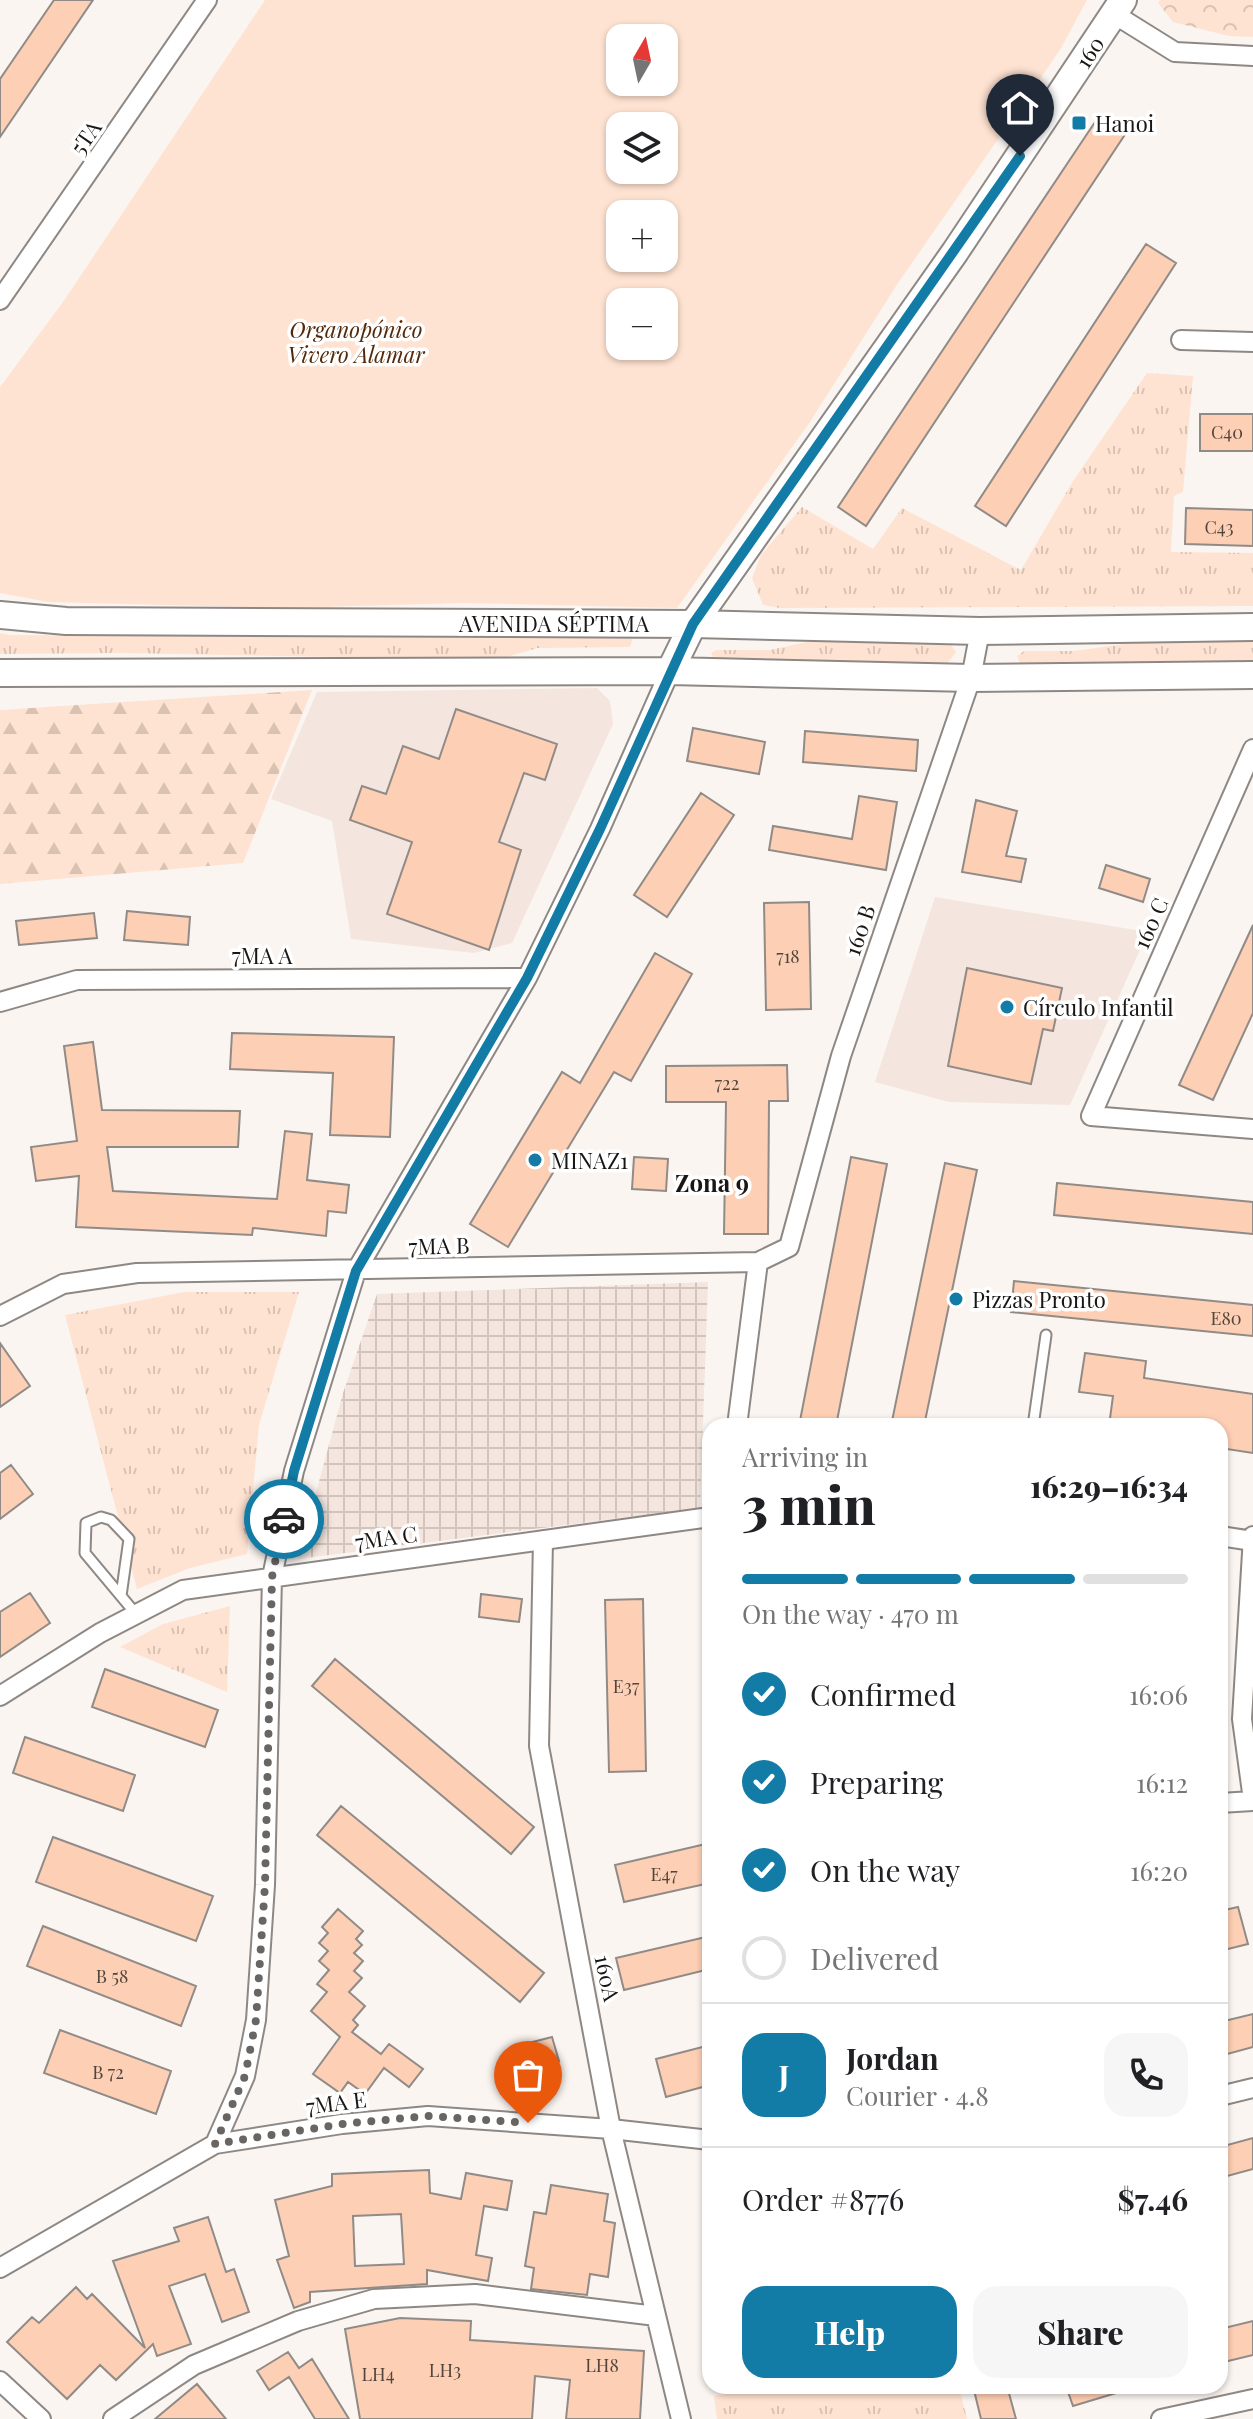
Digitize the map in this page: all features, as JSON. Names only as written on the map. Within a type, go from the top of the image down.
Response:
[{"type":"main road","name":"160","points":[[670,671],[693,624],[955,252],[1118,7]]},
{"type":"main road","name":"AVENIDA SÉPTIMA","points":[[0,615],[66,621],[693,624],[980,631],[1253,627]]},
{"type":"main road","points":[[0,673],[670,671],[971,678],[1253,675]]},
{"type":"street","name":"5TA","points":[[0,300],[207,0]]},
{"type":"street","points":[[1118,7],[1175,52],[1253,56]]},
{"type":"street","points":[[1181,340],[1253,342]]},
{"type":"street","name":"160 B","points":[[789,1247],[841,1056],[971,678],[980,631]]},
{"type":"street","name":"160","points":[[215,2144],[245,2076],[256,2020],[265,1885],[272,1577],[294,1471],[356,1271],[527,978],[600,829],[670,671]]},
{"type":"street","name":"160 C","points":[[1253,749],[1091,1116],[1253,1129]]},
{"type":"street","name":"7MA A","points":[[0,1002],[77,980],[527,978]]},
{"type":"street","name":"7MA B","points":[[0,1316],[63,1284],[137,1273],[758,1262],[789,1247]]},
{"type":"street","points":[[738,1418],[758,1262]]},
{"type":"street","name":"7MA C","points":[[0,1696],[136,1614],[183,1590],[702,1518]]},
{"type":"street","points":[[1228,1537],[1253,1539],[1242,1719],[1253,1800],[1228,1802]]},
{"type":"street","name":"160A","points":[[543,1540],[539,1746],[611,2129],[681,2419]]},
{"type":"street","points":[[1228,2094],[1253,2088]]},
{"type":"street","name":"7MA E","points":[[0,2268],[215,2144],[342,2124],[428,2116],[611,2129],[702,2139]]},
{"type":"street","points":[[113,2419],[194,2365],[298,2321],[374,2299],[475,2294],[656,2316]]},
{"type":"street","points":[[0,2381],[41,2419]]},
{"type":"street","points":[[1161,2419],[1226,2412],[1253,2399]]},
{"type":"lane","points":[[1034,1418],[1046,1335]]},
{"type":"lane","points":[[121,1596],[129,1539],[111,1520],[101,1517],[86,1523],[85,1553],[136,1614]]},
{"type":"shaded area","points":[[597,688],[610,701],[613,724],[512,943],[474,953],[351,939],[332,821],[271,799],[317,692]]},
{"type":"shaded area","name":"Círculo Infantil","points":[[935,897],[1148,932],[1070,1105],[949,1102],[875,1082]]},
{"type":"shaded area","points":[[708,1282],[700,1508],[298,1559],[343,1393],[377,1294]]},
{"type":"green space","name":"Organopónico Vivero Alamar","points":[[265,0],[1087,0],[1060,50],[898,283],[810,422],[677,608],[462,603],[283,608],[48,602],[0,593],[0,387],[63,302]]},
{"type":"green space","points":[[1160,0],[1253,0],[1253,37],[1229,36],[1173,22],[1158,3]]},
{"type":"green space","points":[[1147,373],[1193,376],[1183,492],[1174,496],[1171,552],[1253,553],[1253,606],[780,608],[763,605],[752,578],[761,555],[802,507],[873,549],[902,508],[1021,570],[1073,481]]},
{"type":"green space","points":[[0,633],[633,638],[630,647],[538,648],[496,660],[122,653],[0,654]]},
{"type":"green space","points":[[820,639],[948,640],[956,652],[947,664],[714,659],[711,653],[716,650],[770,650]]},
{"type":"green space","points":[[1253,641],[1253,664],[1027,665],[1020,663],[1017,656],[1024,651],[1074,651],[1131,643]]},
{"type":"green space","points":[[312,690],[243,863],[0,884],[0,710]]},
{"type":"green space","points":[[184,1292],[299,1292],[259,1425],[247,1554],[190,1568],[137,1589],[65,1315]]},
{"type":"green space","points":[[230,1606],[227,1692],[120,1647],[163,1624]]},
{"type":"green space","points":[[961,2394],[967,2419],[717,2419],[714,2396]]},
{"type":"building","points":[[54,0],[93,0],[0,137],[0,79]]},
{"type":"building","points":[[1099,116],[1126,133],[866,526],[838,507]]},
{"type":"building","points":[[1146,244],[1176,263],[1006,526],[975,506]]},
{"type":"building","points":[[1200,414],[1253,414],[1253,451],[1200,451]]},
{"type":"building","points":[[1186,508],[1253,510],[1253,546],[1185,544]]},
{"type":"building","points":[[456,709],[557,744],[545,780],[524,773],[499,842],[521,850],[489,950],[387,914],[412,842],[350,820],[362,786],[386,794],[403,746],[439,759]]},
{"type":"building","points":[[693,728],[765,742],[759,774],[687,761]]},
{"type":"building","points":[[805,731],[918,740],[916,771],[803,762]]},
{"type":"building","points":[[701,793],[734,815],[667,917],[634,895]]},
{"type":"building","points":[[859,796],[897,802],[886,870],[769,850],[773,826],[852,839]]},
{"type":"building","points":[[976,800],[1017,811],[1006,856],[1026,859],[1021,882],[962,872]]},
{"type":"building","points":[[1106,865],[1150,879],[1143,902],[1099,888]]},
{"type":"building","points":[[809,902],[811,1009],[766,1010],[764,903]]},
{"type":"building","points":[[127,911],[190,917],[188,945],[124,940]]},
{"type":"building","points":[[94,913],[97,938],[19,945],[16,921]]},
{"type":"building","points":[[1253,925],[1253,1013],[1213,1100],[1179,1085]]},
{"type":"building","points":[[655,953],[692,974],[631,1081],[614,1072],[508,1247],[470,1224],[562,1072],[580,1083]]},
{"type":"building","points":[[967,968],[1062,988],[1053,1031],[1043,1029],[1031,1084],[948,1066]]},
{"type":"building","points":[[232,1033],[394,1037],[390,1137],[330,1135],[333,1073],[230,1069]]},
{"type":"building","points":[[93,1042],[102,1110],[240,1111],[238,1147],[107,1147],[113,1191],[277,1199],[285,1131],[312,1134],[307,1180],[349,1185],[346,1213],[328,1211],[326,1236],[253,1228],[252,1235],[76,1227],[79,1176],[36,1181],[31,1147],[77,1141],[64,1046]]},
{"type":"building","points":[[787,1065],[788,1101],[769,1101],[768,1234],[724,1234],[726,1102],[666,1102],[666,1066]]},
{"type":"building","points":[[634,1157],[668,1159],[666,1191],[632,1189]]},
{"type":"building","points":[[851,1157],[887,1164],[838,1418],[801,1418]]},
{"type":"building","points":[[945,1163],[977,1170],[926,1418],[893,1418]]},
{"type":"building","points":[[1057,1183],[1253,1202],[1253,1234],[1054,1215]]},
{"type":"building","points":[[1014,1281],[1253,1305],[1253,1336],[1011,1312]]},
{"type":"building","points":[[0,1343],[30,1386],[0,1407]]},
{"type":"building","points":[[1085,1353],[1146,1361],[1144,1378],[1253,1394],[1253,1453],[1228,1449],[1228,1418],[1110,1418],[1113,1396],[1079,1392]]},
{"type":"building","points":[[11,1465],[33,1494],[0,1519],[0,1473]]},
{"type":"building","points":[[30,1593],[50,1623],[0,1657],[0,1612]]},
{"type":"building","points":[[481,1594],[522,1599],[519,1622],[479,1617]]},
{"type":"building","points":[[643,1599],[646,1771],[609,1772],[605,1600]]},
{"type":"building","points":[[335,1659],[534,1827],[511,1854],[312,1686]]},
{"type":"building","points":[[105,1669],[218,1710],[205,1747],[92,1707]]},
{"type":"building","points":[[25,1737],[135,1775],[123,1811],[13,1773]]},
{"type":"building","points":[[341,1806],[544,1973],[520,2002],[317,1835]]},
{"type":"building","points":[[53,1837],[213,1896],[196,1941],[36,1882]]},
{"type":"building","points":[[702,1845],[702,1885],[624,1902],[615,1865]]},
{"type":"building","points":[[1238,1907],[1248,1944],[1228,1949],[1228,1909]]},
{"type":"building","points":[[338,1909],[363,1931],[356,1939],[362,1945],[354,1953],[363,1961],[354,1971],[362,1978],[349,1992],[365,2006],[353,2020],[358,2025],[352,2032],[381,2054],[389,2044],[423,2069],[409,2087],[384,2068],[365,2094],[348,2082],[340,2093],[313,2074],[340,2037],[311,2011],[327,1992],[317,1984],[329,1970],[319,1961],[328,1951],[319,1943],[328,1933],[322,1927]]},
{"type":"building","points":[[43,1926],[196,1986],[181,2026],[27,1966]]},
{"type":"building","points":[[702,1938],[702,1971],[624,1990],[616,1958]]},
{"type":"building","points":[[1253,2014],[1253,2047],[1228,2054],[1228,2020]]},
{"type":"building","points":[[60,2030],[171,2071],[156,2114],[44,2073]]},
{"type":"building","points":[[552,2037],[559,2061],[528,2069],[521,2045]]},
{"type":"building","points":[[702,2047],[702,2087],[666,2097],[656,2059]]},
{"type":"building","points":[[1253,2138],[1253,2169],[1228,2176],[1228,2145]]},
{"type":"building","points":[[429,2170],[430,2193],[461,2199],[466,2173],[512,2181],[507,2210],[484,2206],[476,2255],[492,2258],[488,2281],[427,2270],[427,2284],[310,2292],[310,2302],[294,2308],[277,2260],[289,2256],[275,2200],[332,2186],[332,2174]],"holes":[[[401,2214],[404,2264],[355,2266],[353,2216]]]},
{"type":"building","points":[[551,2185],[608,2194],[604,2221],[615,2223],[608,2277],[590,2274],[587,2295],[531,2289],[534,2268],[525,2266],[534,2212],[546,2214]]},
{"type":"building","points":[[208,2217],[226,2272],[234,2269],[249,2312],[222,2322],[205,2274],[169,2286],[191,2344],[157,2356],[153,2344],[116,2380],[100,2365],[67,2399],[7,2342],[32,2317],[39,2323],[76,2287],[87,2299],[92,2294],[145,2348],[113,2261],[179,2241],[174,2228]]},
{"type":"building","points":[[400,2318],[471,2321],[470,2340],[644,2351],[640,2419],[566,2419],[570,2380],[535,2376],[532,2419],[360,2419],[345,2329]]},
{"type":"building","points":[[1253,2321],[1253,2355],[1228,2361],[1228,2327]]},
{"type":"building","points":[[288,2352],[299,2368],[312,2359],[349,2419],[315,2419],[289,2377],[269,2390],[257,2371]]},
{"type":"building","points":[[197,2384],[226,2419],[155,2419]]},
{"type":"building","points":[[975,2394],[1009,2394],[1016,2419],[981,2419]]},
{"type":"building","points":[[1069,2394],[1113,2394],[1073,2406]]},
{"type":"way so far","points":[[284,1519],[272,1577],[265,1885],[256,2020],[245,2076],[215,2144],[342,2124],[428,2116],[528,2123]]},
{"type":"place","name":"Hanoi","points":[[1079,123]]},
{"type":"place","name":"Círculo Infantil","points":[[1007,1007]]},
{"type":"place","name":"MINAZ1","points":[[535,1160]]},
{"type":"place","name":"Pizzas Pronto","points":[[956,1299]]},
{"type":"district","name":"Zona 9","points":[[712,1182]]},
{"type":"route","points":[[284,1519],[294,1471],[356,1271],[527,978],[600,829],[693,624],[1020,156]]}]
